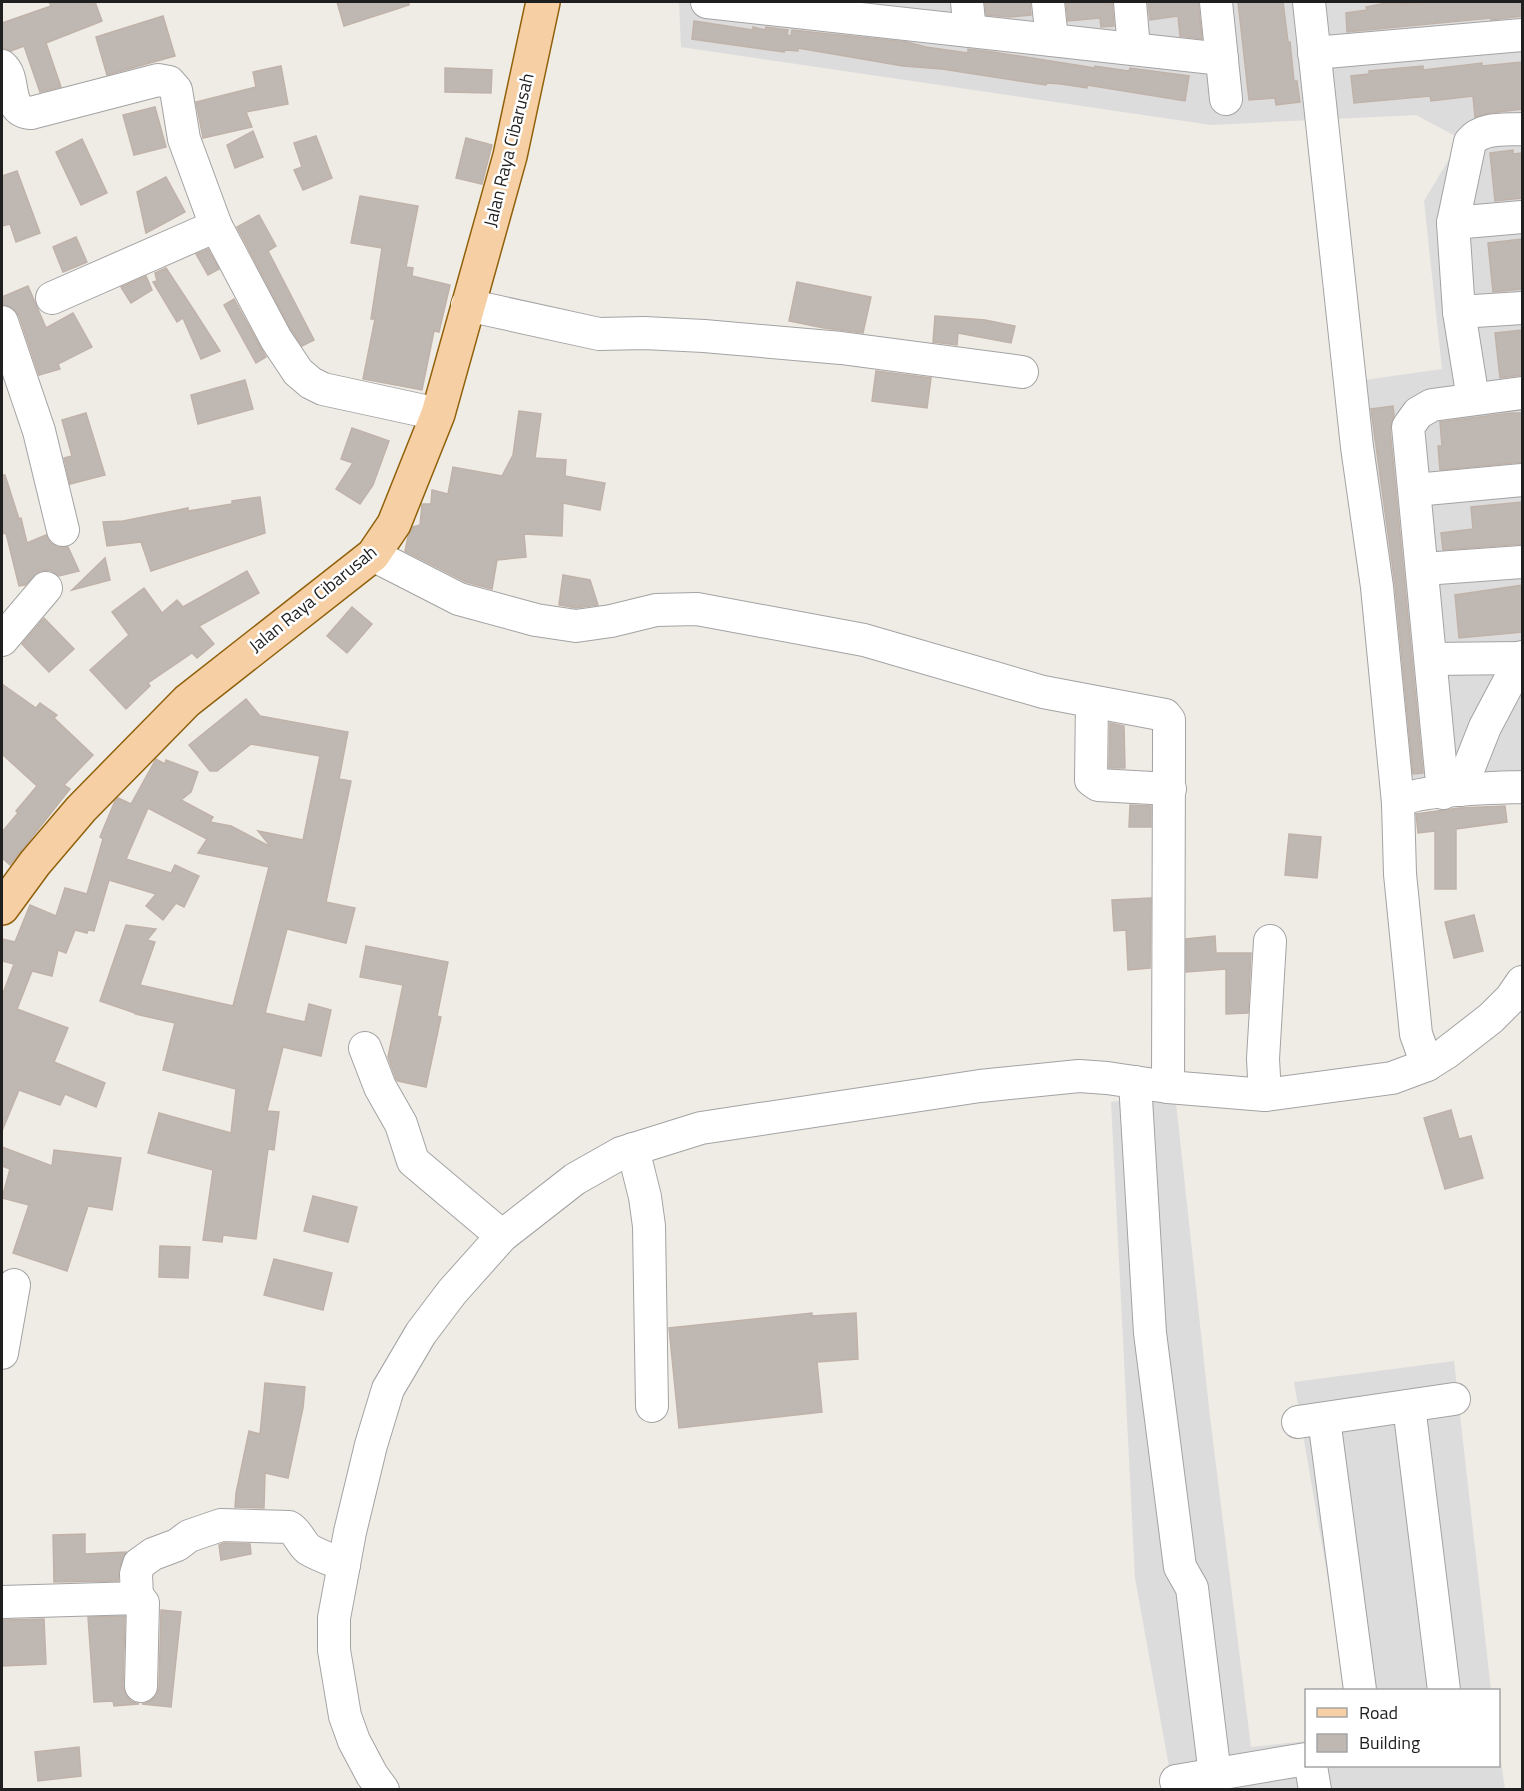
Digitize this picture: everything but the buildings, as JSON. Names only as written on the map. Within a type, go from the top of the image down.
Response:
[{"type":"main road","name":"Jalan Raya Cibarusah","points":[[2,908],[35,863],[81,809],[187,701],[373,555],[394,524],[438,414],[510,156],[543,2]]},
{"type":"street","points":[[718,2],[968,16],[1052,40],[1222,59]]},
{"type":"street","points":[[1048,2],[1052,40]]},
{"type":"street","points":[[1130,2],[1134,49]]},
{"type":"street","points":[[1216,2],[1226,99]]},
{"type":"street","points":[[1309,2],[1358,447],[1377,587],[1398,803],[1400,874],[1423,1054]]},
{"type":"street","points":[[1314,53],[1522,35]]},
{"type":"street","points":[[2,66],[8,72],[13,102],[17,109],[31,113],[158,80],[169,82],[176,90],[184,139],[216,226],[276,339],[298,372],[323,389],[438,414]]},
{"type":"street","points":[[1473,399],[1459,312],[1453,223],[1470,142],[1474,136],[1483,131],[1522,129]]},
{"type":"street","points":[[1453,223],[1522,217]]},
{"type":"street","points":[[52,298],[216,226]]},
{"type":"street","points":[[467,305],[598,334],[644,333],[704,336],[807,345],[1022,372]]},
{"type":"street","points":[[1459,312],[1522,308]]},
{"type":"street","points":[[2,322],[39,431],[63,530]]},
{"type":"street","points":[[1452,791],[1431,660],[1408,427],[1424,408],[1432,405],[1522,393]]},
{"type":"street","points":[[1415,490],[1522,480]]},
{"type":"street","points":[[373,555],[459,599],[536,620],[576,626],[611,621],[656,610],[697,609],[864,640],[1043,692],[1167,716],[1169,720],[1170,789],[1168,1073]]},
{"type":"street","points":[[1423,569],[1522,562]]},
{"type":"street","points":[[2,640],[46,588]]},
{"type":"street","points":[[1431,660],[1522,657],[1452,791]]},
{"type":"street","points":[[1092,702],[1091,780],[1098,785],[1170,789]]},
{"type":"street","points":[[1398,803],[1409,797],[1452,791],[1522,787]]},
{"type":"street","points":[[1264,1080],[1270,941]]},
{"type":"street","points":[[383,1790],[372,1775],[354,1741],[345,1716],[337,1674],[334,1618],[347,1553],[371,1445],[388,1389],[421,1333],[498,1232],[575,1179],[621,1153],[701,1128],[980,1086],[1079,1076],[1135,1082],[1168,1073],[1264,1080],[1392,1078],[1423,1054],[1455,1046],[1491,1018],[1511,998],[1522,982]]},
{"type":"street","points":[[365,1048],[380,1087],[400,1124],[413,1161],[498,1232]]},
{"type":"street","points":[[1135,1082],[1150,1333],[1180,1567],[1192,1588],[1193,1781],[1305,1759]]},
{"type":"street","points":[[633,1149],[645,1197],[649,1226],[652,1406]]},
{"type":"street","points":[[2,1353],[14,1285]]},
{"type":"street","points":[[1360,1689],[1311,1420],[1454,1399]]},
{"type":"street","points":[[1409,1406],[1444,1689]]},
{"type":"street","points":[[137,1597],[136,1574],[139,1564],[153,1554],[177,1545],[189,1536],[221,1525],[289,1527],[310,1550],[347,1553]]},
{"type":"street","points":[[2,1602],[137,1597],[141,1599],[141,1686]]},
{"type":"street","points":[[1311,1767],[1315,1790]]},
{"type":"shaded area","points":[[679,2],[1522,2],[1522,783],[1406,787],[1343,383],[1442,369],[1424,201],[1461,139],[1416,115],[1211,125],[681,47]]},
{"type":"shaded area","points":[[1175,1093],[1210,1417],[1251,1747],[1305,1741],[1305,1767],[1500,1767],[1500,1755],[1505,1789],[1173,1789],[1135,1578],[1111,1102]]},
{"type":"shaded area","points":[[1454,1361],[1491,1689],[1347,1689],[1294,1382]]}]
